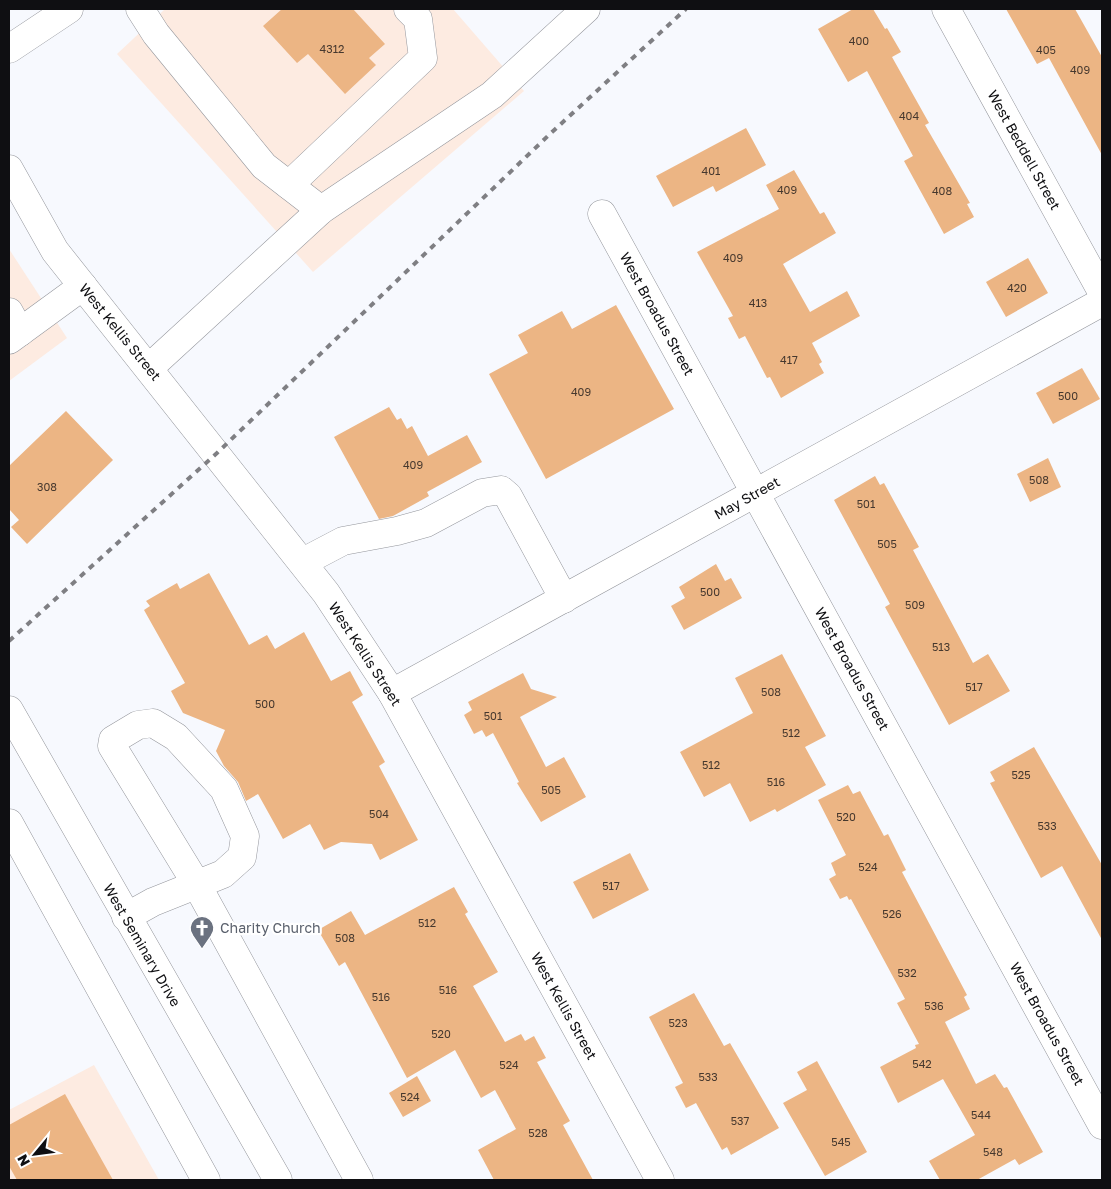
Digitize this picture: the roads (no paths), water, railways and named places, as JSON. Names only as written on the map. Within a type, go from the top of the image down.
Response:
[{"type":"street","points":[[9,49],[69,9]]},
{"type":"street","points":[[140,9],[156,34],[264,166],[321,210]]},
{"type":"street","points":[[289,185],[423,58],[418,20],[408,9]]},
{"type":"street","points":[[149,368],[321,210],[492,96],[586,9]]},
{"type":"street","name":"West Beddell Street","points":[[946,9],[1102,292]]},
{"type":"street","name":"West Kellis Street","points":[[9,168],[55,251],[303,562],[326,593],[392,693],[660,1180]]},
{"type":"street","name":"West Broadus Street","points":[[602,214],[1102,1125]]},
{"type":"street","points":[[12,328],[83,286]]},
{"type":"street","name":"May Street","points":[[392,693],[1102,302]]},
{"type":"street","points":[[303,562],[343,541],[397,531],[426,523],[482,493],[501,490],[508,496],[564,599]]},
{"type":"street","name":"West Seminary Drive","points":[[9,710],[278,1180]]},
{"type":"street","points":[[126,917],[153,902],[197,884],[223,874],[242,856],[246,836],[224,789],[176,736],[153,723],[138,725],[113,740],[112,746],[197,884],[358,1180]]},
{"type":"street","points":[[9,823],[206,1180]]},
{"type":"railway","points":[[9,641],[217,453],[551,133],[686,9]]},
{"type":"place","name":"Charity Church","points":[[202,949]]}]
